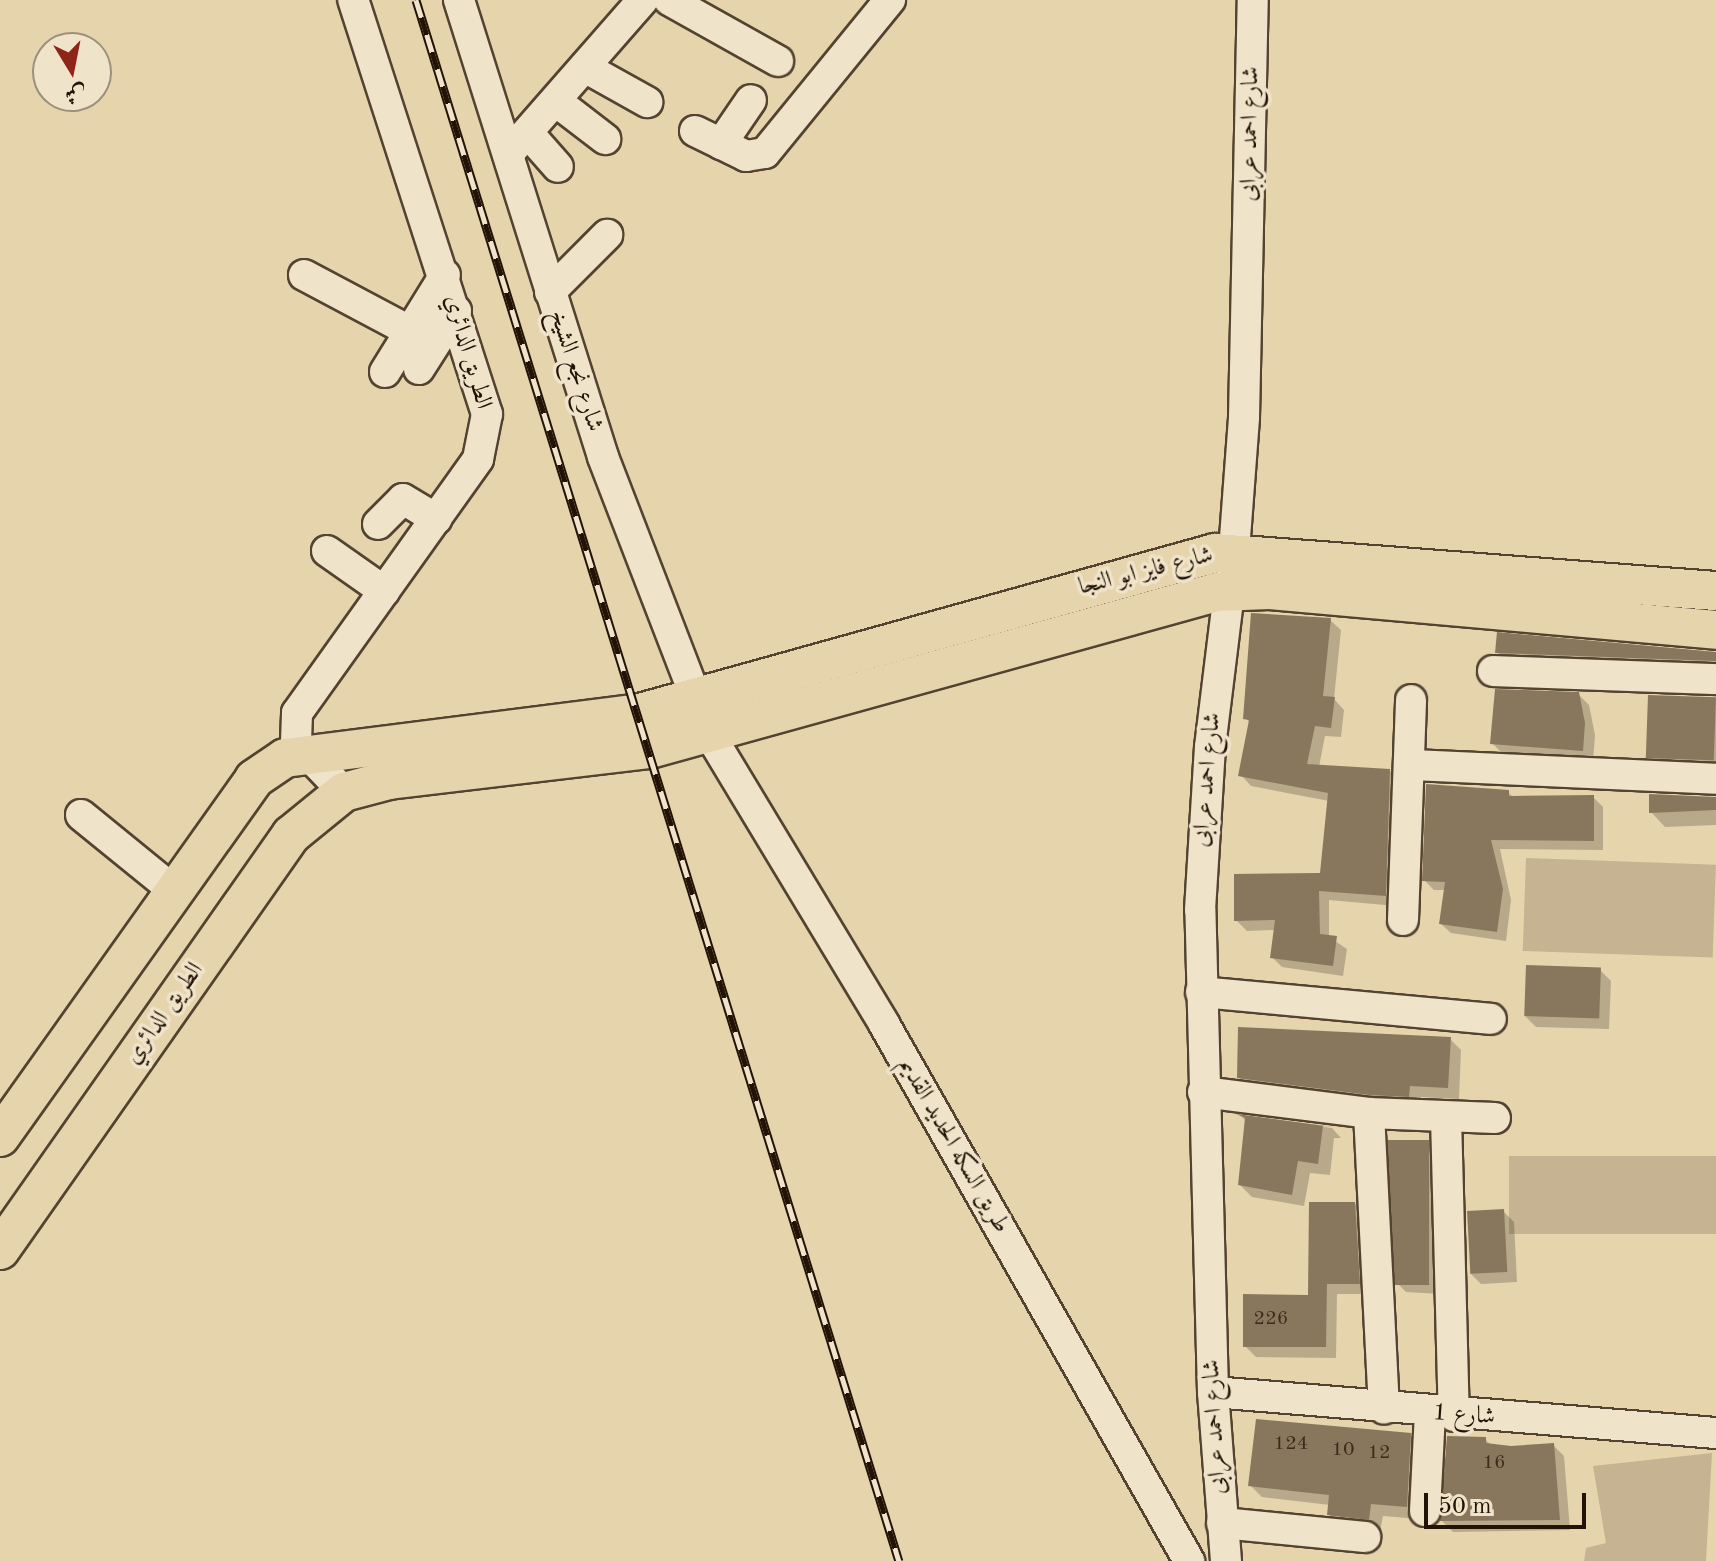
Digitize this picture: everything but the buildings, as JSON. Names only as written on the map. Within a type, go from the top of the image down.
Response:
[{"type":"main road","name":"شارع فايز ابو النجا","points":[[303,754],[640,713],[1166,563],[1234,551],[1716,591]]},
{"type":"main road","name":"شارع فايز ابو النجا","points":[[650,749],[710,735],[1175,601],[1227,591],[1269,590],[1716,630]]},
{"type":"main road","name":"الطريق الدائري","points":[[0,1250],[291,835],[344,792],[389,780],[650,749]]},
{"type":"main road","points":[[5,1120],[254,779],[268,766],[303,754]]},
{"type":"street","name":"الطريق الدائري","points":[[303,754],[293,728],[297,713],[478,459],[485,437],[483,392],[353,0]]},
{"type":"street","name":"شارع نجع الشيخ","points":[[459,0],[518,144],[550,292],[627,529],[710,735]]},
{"type":"street","points":[[558,167],[518,144],[588,69],[643,0]]},
{"type":"street","points":[[669,0],[767,48]]},
{"type":"street","points":[[751,100],[708,138],[746,156],[773,146],[890,0]]},
{"type":"street","name":"شارع احمد عرابى","points":[[1226,1561],[1213,1392],[1203,1092],[1203,828],[1227,591],[1234,551],[1249,287],[1253,0]]},
{"type":"street","points":[[588,69],[647,102]]},
{"type":"street","points":[[557,102],[605,139]]},
{"type":"street","points":[[550,292],[607,235]]},
{"type":"street","points":[[304,275],[411,332]]},
{"type":"street","points":[[385,372],[445,275]]},
{"type":"street","points":[[419,369],[456,311]]},
{"type":"street","points":[[378,524],[403,499],[436,519]]},
{"type":"street","points":[[327,551],[384,591]]},
{"type":"street","points":[[1493,671],[1716,679]]},
{"type":"street","points":[[1403,920],[1411,700]]},
{"type":"street","name":"طريق السكه الحديد القديم","points":[[710,735],[884,1024],[1189,1561]]},
{"type":"street","points":[[303,754],[344,792]]},
{"type":"street","points":[[1411,765],[1716,779]]},
{"type":"street","points":[[81,815],[172,889]]},
{"type":"street","points":[[1201,992],[1491,1019]]},
{"type":"street","points":[[1203,1092],[1369,1113],[1495,1118]]},
{"type":"street","points":[[1369,1113],[1384,1409]]},
{"type":"street","points":[[1425,1511],[1442,1415],[1446,1117]]},
{"type":"street","name":"شارع 1","points":[[1213,1392],[1442,1415],[1716,1433]]},
{"type":"street","points":[[1222,1523],[1365,1537]]},
{"type":"shaded area","points":[[1526,858],[1716,865],[1713,958],[1523,951]]},
{"type":"shaded area","points":[[1509,1156],[1716,1156],[1716,1234],[1509,1234]]},
{"type":"shaded area","points":[[1712,1453],[1706,1561],[1584,1561],[1586,1548],[1606,1543],[1593,1466]]},
{"type":"railway","points":[[416,0],[899,1561]]}]
